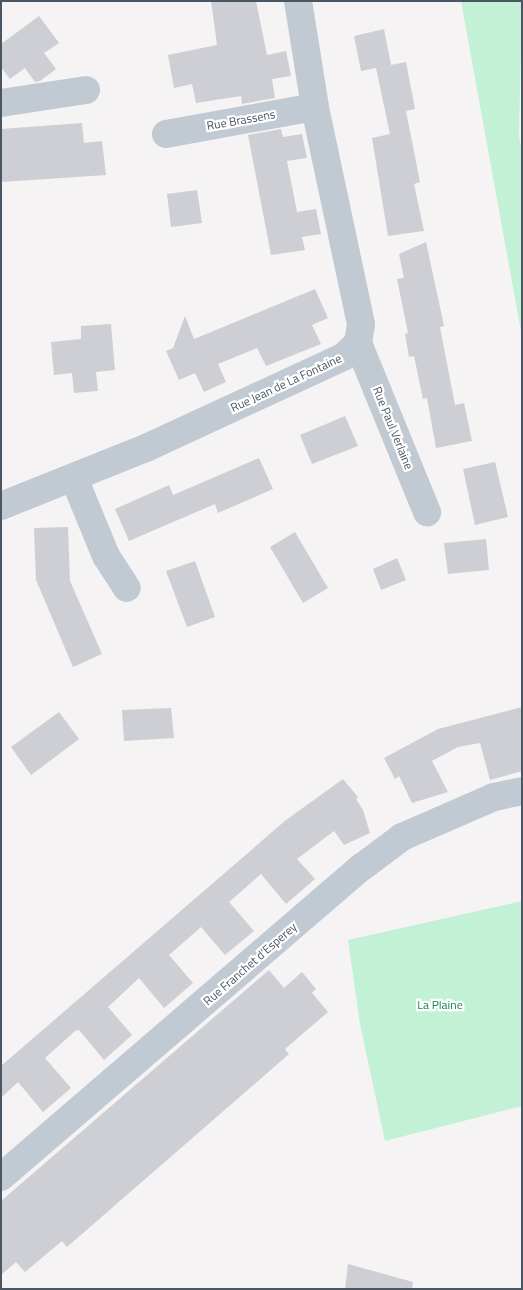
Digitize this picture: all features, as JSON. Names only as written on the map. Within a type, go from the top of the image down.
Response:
[{"type":"street","points":[[298,1],[315,107],[361,324],[358,344]]},
{"type":"street","points":[[1,103],[86,90]]},
{"type":"street","name":"Rue Brassens","points":[[166,134],[315,107]]},
{"type":"street","name":"Rue Jean de La Fontaine","points":[[1,506],[74,478],[343,357],[358,344]]},
{"type":"street","name":"Rue Paul Verlaine","points":[[358,344],[427,512]]},
{"type":"street","points":[[74,478],[106,556],[127,588]]},
{"type":"street","name":"Rue Franchet d'Esperey","points":[[1,1178],[362,867],[402,837],[494,797],[522,791]]},
{"type":"green space","points":[[461,1],[522,1],[519,136],[522,151],[522,337]]},
{"type":"green space","name":"La Plaine","points":[[522,901],[522,1106],[385,1141],[360,1024],[348,940]]},
{"type":"building","points":[[211,1],[256,1],[267,55],[286,51],[291,76],[272,79],[275,98],[242,104],[241,96],[196,103],[192,84],[174,88],[168,55],[217,45]]},
{"type":"building","points":[[39,16],[59,43],[44,53],[56,69],[40,81],[35,82],[25,68],[10,79],[1,67],[1,44]]},
{"type":"building","points":[[384,29],[391,65],[406,62],[415,109],[406,111],[420,182],[414,184],[424,231],[388,236],[372,138],[390,134],[376,68],[361,71],[354,36]]},
{"type":"building","points":[[82,123],[84,143],[102,141],[106,175],[1,182],[1,129]]},
{"type":"building","points":[[281,129],[283,137],[302,134],[307,158],[287,161],[297,212],[316,209],[321,234],[302,237],[305,250],[271,255],[248,135]]},
{"type":"building","points":[[197,190],[202,223],[171,227],[167,194]]},
{"type":"building","points":[[426,242],[444,326],[440,327],[455,405],[464,403],[472,441],[436,448],[427,398],[423,399],[414,356],[409,357],[405,334],[408,333],[397,279],[404,278],[399,254]]},
{"type":"building","points":[[315,289],[328,318],[312,325],[321,344],[266,366],[257,348],[218,364],[226,382],[204,392],[195,373],[179,380],[166,351],[173,348],[185,316],[194,339]]},
{"type":"building","points":[[111,324],[115,370],[96,372],[98,391],[74,393],[72,373],[54,375],[51,342],[81,339],[81,326]]},
{"type":"building","points":[[345,416],[358,446],[312,464],[300,435]]},
{"type":"building","points":[[259,458],[273,489],[218,513],[215,504],[129,541],[115,509],[169,485],[173,495]]},
{"type":"building","points":[[495,462],[508,517],[475,525],[463,469]]},
{"type":"building","points":[[68,527],[70,581],[102,654],[73,667],[36,580],[34,528]]},
{"type":"building","points":[[295,532],[328,588],[303,603],[270,547]]},
{"type":"building","points":[[486,539],[489,570],[448,574],[444,543]]},
{"type":"building","points":[[397,558],[406,580],[381,590],[373,569]]},
{"type":"building","points":[[195,561],[215,617],[187,627],[166,571]]},
{"type":"building","points":[[522,707],[522,771],[490,780],[480,743],[458,747],[432,761],[448,792],[412,803],[399,776],[395,779],[384,758],[438,729]]},
{"type":"building","points":[[171,708],[174,738],[124,741],[122,710]]},
{"type":"building","points":[[59,712],[79,739],[31,775],[11,747]]},
{"type":"building","points":[[343,779],[358,797],[356,799],[363,810],[370,833],[344,845],[334,831],[297,859],[315,879],[286,904],[261,874],[229,902],[254,931],[225,955],[201,927],[169,955],[193,983],[164,1008],[139,978],[108,1007],[132,1035],[104,1060],[79,1030],[75,1031],[45,1058],[71,1088],[43,1112],[18,1082],[1,1098],[1,1066],[286,820]]},
{"type":"building","points":[[269,970],[284,988],[302,972],[316,989],[312,993],[328,1012],[285,1049],[289,1054],[67,1247],[62,1241],[25,1272],[16,1262],[1,1275],[1,1201]]},
{"type":"building","points":[[348,1264],[413,1282],[412,1289],[345,1289]]}]
